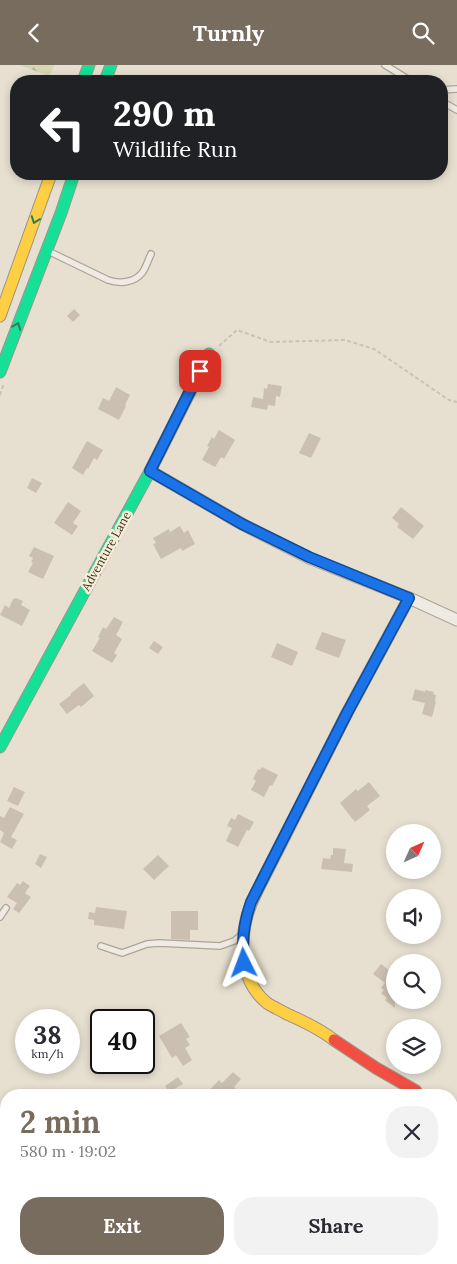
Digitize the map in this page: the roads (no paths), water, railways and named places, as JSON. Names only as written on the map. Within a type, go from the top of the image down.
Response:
[{"type":"street","points":[[0,316],[49,180]]},
{"type":"street","points":[[0,372],[72,180]]},
{"type":"street","name":"Adventure Lane","points":[[0,747],[150,471],[209,354]]},
{"type":"street","points":[[150,471],[242,524],[291,549],[457,620]]},
{"type":"street","points":[[409,598],[347,713],[251,902],[243,933],[243,955],[248,976],[257,992],[266,1001],[328,1036],[376,1069],[412,1089]]},
{"type":"lane","points":[[385,65],[401,75]]},
{"type":"lane","points":[[46,250],[116,283],[133,279],[142,273],[151,254]]},
{"type":"lane","points":[[0,917],[6,909]]},
{"type":"lane","points":[[101,946],[122,953],[147,944],[169,943],[220,946],[234,941],[243,933]]}]
